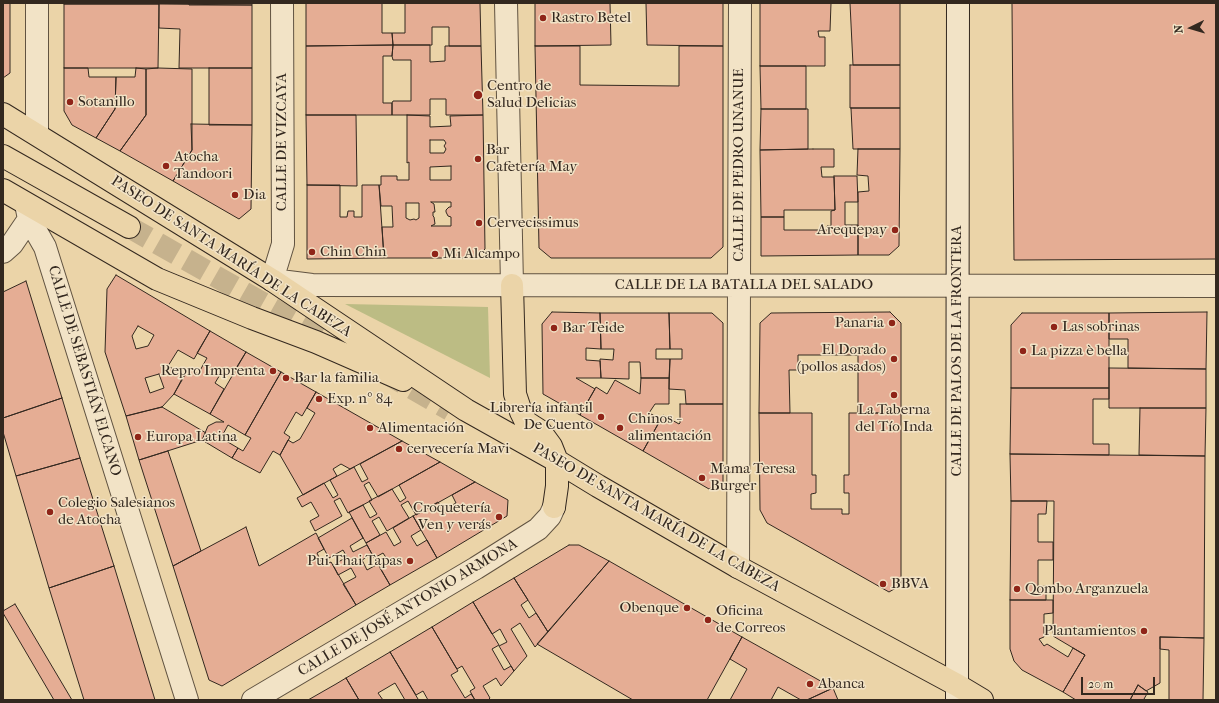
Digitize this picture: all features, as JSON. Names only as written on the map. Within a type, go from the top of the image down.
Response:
[{"type":"main road","name":"PASEO DE SANTA MARÍA DE LA CABEZA","points":[[3,114],[272,280],[457,404],[957,693],[982,700]]},
{"type":"main road","name":"PASEO DE SANTA MARÍA DE LA CABEZA","points":[[3,156],[129,227]]},
{"type":"main road","name":"PASEO DE SANTA MARÍA DE LA CABEZA","points":[[3,190],[27,211],[157,279],[252,318],[316,342],[457,404]]},
{"type":"main road","points":[[512,285],[515,394],[526,422],[540,431],[551,446],[557,461],[557,486],[554,507]]},
{"type":"main road","points":[[554,507],[564,494],[574,489],[598,486]]},
{"type":"street","points":[[37,3],[37,134]]},
{"type":"street","name":"CALLE DE VIZCAYA","points":[[272,280],[282,244],[282,3]]},
{"type":"street","points":[[506,3],[512,285]]},
{"type":"street","name":"CALLE DE PEDRO UNANUE","points":[[738,567],[740,3]]},
{"type":"street","name":"CALLE DE PALOS DE LA FRONTERA","points":[[957,693],[958,3]]},
{"type":"street","points":[[3,252],[12,244],[27,211]]},
{"type":"street","name":"CALLE DE SEBASTIÁN ELCANO","points":[[27,211],[45,247],[187,700]]},
{"type":"street","name":"CALLE DE LA BATALLA DEL SALADO","points":[[272,280],[312,285],[1216,286]]},
{"type":"street","name":"CALLE DE JOSÉ ANTONIO ARMONA","points":[[253,700],[476,568],[532,533],[538,529],[550,516],[554,507]]},
{"type":"green space","points":[[345,304],[488,307],[490,378]]},
{"type":"building","points":[[3,3],[10,3],[10,73],[3,78]]},
{"type":"building","points":[[159,3],[159,4],[64,4]]},
{"type":"building","points":[[189,3],[252,3],[252,5],[189,5]]},
{"type":"building","points":[[306,3],[382,3],[382,33],[392,33],[393,45],[306,46]]},
{"type":"building","points":[[405,3],[480,3],[481,46],[449,46],[449,27],[432,27],[432,45],[393,45],[392,33],[405,33]]},
{"type":"building","points":[[535,3],[610,3],[611,45],[535,46]]},
{"type":"building","points":[[646,3],[723,3],[723,46],[647,45]]},
{"type":"building","points":[[760,3],[831,3],[830,31],[818,31],[819,37],[825,37],[825,66],[760,66]]},
{"type":"building","points":[[850,3],[900,3],[900,65],[853,65]]},
{"type":"building","points":[[1012,3],[1216,3],[1216,259],[1014,260]]},
{"type":"building","points":[[64,4],[159,4],[158,68],[64,68]]},
{"type":"building","points":[[159,4],[252,5],[252,68],[179,68],[180,29],[159,28]]},
{"type":"building","points":[[393,45],[392,56],[383,56],[383,103],[392,103],[392,115],[306,115],[306,46]]},
{"type":"building","points":[[393,45],[430,45],[430,62],[445,61],[445,46],[481,46],[483,115],[446,115],[446,99],[430,99],[430,115],[392,115],[393,101],[411,101],[411,60],[393,60]]},
{"type":"building","points":[[535,46],[580,46],[580,85],[679,86],[679,46],[723,46],[723,247],[711,258],[551,258],[539,248]]},
{"type":"building","points":[[850,65],[900,65],[900,108],[850,108]]},
{"type":"building","points":[[760,66],[806,66],[806,109],[761,109]]},
{"type":"building","points":[[64,68],[88,68],[89,77],[116,77],[115,109],[96,138],[72,125],[64,111]]},
{"type":"building","points":[[136,68],[146,69],[146,115],[120,151],[96,138],[115,109],[116,77],[135,77]]},
{"type":"building","points":[[209,68],[252,68],[252,125],[209,125]]},
{"type":"building","points":[[146,69],[192,69],[192,150],[173,181],[120,151],[146,115]]},
{"type":"building","points":[[851,108],[900,108],[900,149],[853,149]]},
{"type":"building","points":[[761,109],[808,109],[808,149],[760,150]]},
{"type":"building","points":[[306,115],[356,115],[357,186],[307,185]]},
{"type":"building","points":[[407,115],[430,116],[430,127],[451,126],[450,116],[483,115],[485,249],[476,258],[384,258],[382,227],[393,227],[392,206],[381,206],[379,185],[381,185],[381,176],[397,176],[397,180],[409,180],[409,162],[407,163]],"holes":[[[430,140],[444,140],[446,143],[444,146],[446,149],[444,153],[430,153]],[[451,166],[451,180],[430,180],[430,167]],[[431,202],[451,202],[451,207],[446,210],[448,216],[451,217],[451,226],[431,226],[435,224],[433,216],[433,212],[435,212],[434,204]],[[406,203],[419,203],[419,218],[416,220],[406,218]]]},
{"type":"building","points":[[191,124],[252,125],[251,209],[239,219],[173,181],[192,150]]},
{"type":"building","points":[[834,149],[834,167],[821,167],[822,177],[834,177],[835,210],[784,210],[784,217],[761,217],[760,150]]},
{"type":"building","points":[[858,149],[900,149],[899,246],[889,255],[858,255],[858,192],[869,191],[868,176],[857,175]]},
{"type":"building","points":[[834,176],[857,176],[858,202],[845,202],[845,225],[858,225],[858,255],[761,256],[761,217],[784,217],[784,230],[828,230],[827,226],[831,226],[831,211],[835,210]]},
{"type":"building","points":[[307,185],[340,185],[340,217],[347,217],[348,211],[354,211],[354,217],[362,217],[362,185],[379,185],[384,258],[307,259]]},
{"type":"building","points":[[116,275],[210,331],[194,359],[178,350],[168,366],[184,375],[174,394],[162,407],[126,416],[105,352],[107,289]],"holes":[[[138,326],[154,335],[148,346],[136,349],[132,336]],[[159,374],[164,388],[150,393],[145,378]]]},
{"type":"building","points":[[26,281],[62,398],[3,418],[3,292]]},
{"type":"building","points":[[552,312],[600,313],[601,349],[586,348],[586,360],[600,361],[601,378],[576,378],[595,389],[580,415],[543,394],[542,324]]},
{"type":"building","points":[[890,312],[901,323],[901,413],[858,413],[858,355],[798,355],[798,370],[789,370],[790,413],[759,413],[760,323],[771,313]]},
{"type":"building","points":[[1207,312],[1206,369],[1128,368],[1128,339],[1109,339],[1109,313]]},
{"type":"building","points":[[600,313],[669,313],[670,349],[656,349],[656,359],[670,359],[669,378],[641,378],[640,362],[629,362],[629,379],[601,378],[600,359],[613,360],[614,349],[601,349]]},
{"type":"building","points":[[669,313],[712,313],[723,323],[723,404],[686,404],[685,390],[669,389],[670,359],[682,359],[682,349],[670,349]]},
{"type":"building","points":[[1022,313],[1109,313],[1109,388],[1011,388],[1011,325]]},
{"type":"building","points":[[210,331],[246,352],[233,373],[224,368],[215,383],[224,389],[210,414],[174,394],[189,368],[198,374],[207,358],[197,353]]},
{"type":"building","points":[[246,352],[281,372],[245,435],[228,425],[221,438],[238,448],[232,458],[202,440],[208,426],[216,422],[224,422],[210,414]]},
{"type":"building","points":[[1109,368],[1206,369],[1206,408],[1109,408]]},
{"type":"building","points":[[281,372],[316,392],[302,416],[296,412],[284,433],[290,437],[280,455],[273,451],[260,473],[232,458],[238,448],[243,451],[251,438],[245,435]]},
{"type":"building","points":[[641,378],[669,378],[669,404],[655,404],[649,413],[661,419],[643,451],[580,415],[596,387],[607,394],[615,380],[640,394]]},
{"type":"building","points":[[1011,388],[1109,388],[1109,399],[1093,399],[1093,444],[1109,444],[1109,455],[1010,454]]},
{"type":"building","points":[[316,392],[402,441],[350,469],[341,464],[333,469],[337,476],[303,495],[280,455],[288,440],[293,443],[300,439],[315,413],[307,408]]},
{"type":"building","points":[[62,398],[80,458],[16,476],[3,432],[3,418]]},
{"type":"building","points":[[680,404],[723,404],[723,482],[709,489],[643,451],[663,415],[679,424],[680,423]]},
{"type":"building","points":[[162,407],[206,433],[202,440],[139,460],[126,416]]},
{"type":"building","points":[[1140,408],[1206,408],[1205,456],[1139,455]]},
{"type":"building","points":[[759,413],[812,413],[812,475],[816,475],[816,493],[811,494],[811,509],[842,509],[842,514],[849,514],[849,493],[844,493],[844,475],[849,475],[849,413],[901,413],[901,585],[889,592],[767,523],[760,510]]},
{"type":"building","points":[[402,441],[440,462],[378,497],[369,482],[364,485],[372,500],[348,513],[340,498],[334,501],[342,516],[315,531],[310,521],[319,516],[311,502],[302,507],[297,498],[324,483],[333,498],[338,495],[330,480],[354,467],[362,482],[368,479],[360,464]]},
{"type":"building","points":[[168,451],[201,551],[173,566],[139,460]]},
{"type":"building","points":[[1010,454],[1205,456],[1204,638],[1160,637],[1160,683],[1146,691],[1138,685],[1130,700],[1076,700],[1063,692],[1085,655],[1053,636],[1054,501],[1011,501]]},
{"type":"building","points":[[80,458],[114,566],[49,588],[16,476]]},
{"type":"building","points":[[440,462],[475,482],[416,515],[408,501],[401,505],[409,518],[387,531],[379,517],[372,521],[380,535],[366,543],[349,512],[363,505],[370,518],[377,514],[369,501],[392,489],[400,502],[406,498],[399,485]]},
{"type":"building","points":[[475,482],[508,500],[507,516],[437,558],[413,516],[438,502],[443,510],[456,503],[452,495]]},
{"type":"building","points":[[1011,501],[1047,501],[1046,514],[1038,514],[1038,542],[1053,542],[1053,560],[1038,560],[1038,587],[1046,586],[1046,600],[1010,600]]},
{"type":"building","points":[[413,516],[421,530],[411,536],[417,546],[427,540],[437,558],[390,585],[380,568],[389,562],[383,553],[374,558],[366,543],[386,532],[394,546],[401,542],[393,528]]},
{"type":"building","points":[[352,518],[363,538],[350,546],[353,552],[367,545],[372,554],[362,560],[367,570],[378,564],[390,585],[356,605],[343,584],[356,577],[351,568],[338,575],[333,565],[347,557],[343,550],[329,558],[318,538]]},
{"type":"building","points":[[246,527],[259,566],[316,533],[324,549],[317,553],[323,566],[331,562],[356,605],[222,686],[209,680],[173,566]]},
{"type":"building","points":[[569,545],[579,545],[609,561],[548,632],[514,578]]},
{"type":"building","points":[[609,561],[742,637],[707,700],[633,700],[537,644]]},
{"type":"building","points":[[114,566],[155,700],[84,700],[49,588]]},
{"type":"building","points":[[514,578],[528,600],[521,605],[529,618],[536,613],[548,632],[535,647],[520,623],[511,629],[527,656],[514,671],[499,646],[507,642],[500,629],[492,634],[473,602]]},
{"type":"building","points":[[1010,600],[1053,600],[1053,613],[1044,614],[1044,637],[1039,639],[1044,646],[1047,644],[1068,657],[1073,648],[1085,655],[1063,692],[1022,670],[1014,661],[1010,649]]},
{"type":"building","points":[[473,602],[499,645],[492,649],[504,670],[511,666],[514,671],[501,686],[496,678],[483,686],[490,698],[488,700],[475,700],[470,691],[475,688],[462,666],[457,669],[432,627]]},
{"type":"building","points":[[15,604],[72,700],[54,700],[3,613],[3,611]]},
{"type":"building","points":[[432,627],[458,671],[451,675],[465,698],[471,694],[475,700],[428,700],[423,691],[416,695],[390,652]]},
{"type":"building","points":[[742,637],[833,688],[807,700],[801,700],[778,687],[771,700],[730,700],[747,669],[730,659]]},
{"type":"building","points":[[1160,637],[1204,638],[1203,700],[1169,700],[1169,650],[1160,649]]},
{"type":"building","points":[[390,652],[418,699],[405,700],[395,683],[378,693],[383,700],[359,700],[346,678]]},
{"type":"building","points":[[346,678],[359,700],[308,700],[336,684]]},
{"type":"building","points":[[1138,685],[1148,692],[1144,699],[1146,700],[1130,700]]},
{"type":"building","points":[[833,688],[838,700],[807,700]]},
{"type":"tunnel","points":[[129,227],[324,338]]},
{"type":"tunnel","points":[[384,372],[450,410]]},
{"type":"place","name":"Rastro Betel","points":[[543,18]]},
{"type":"place","name":"Centro de Salud Delicias","points":[[478,95]]},
{"type":"place","name":"Sotanillo","points":[[70,102]]},
{"type":"place","name":"Bar Cafetería May","points":[[478,159]]},
{"type":"place","name":"Atocha Tandoori","points":[[166,166]]},
{"type":"place","name":"Dia","points":[[235,195]]},
{"type":"place","name":"Cervecissimus","points":[[479,223]]},
{"type":"place","name":"Arequepay","points":[[895,230]]},
{"type":"place","name":"Chin Chin","points":[[312,252]]},
{"type":"place","name":"Mi Alcampo","points":[[435,254]]},
{"type":"place","name":"Panaria","points":[[892,323]]},
{"type":"place","name":"Las sobrinas","points":[[1054,327]]},
{"type":"place","name":"Bar Teide","points":[[554,328]]},
{"type":"place","name":"La pizza è bella","points":[[1023,351]]},
{"type":"place","name":"El Dorado (pollos asados)","points":[[894,359]]},
{"type":"place","name":"Repro Imprenta","points":[[273,371]]},
{"type":"place","name":"Bar la familia","points":[[286,378]]},
{"type":"place","name":"La Taberna del Tío Inda","points":[[894,395]]},
{"type":"place","name":"Exp. nº 84","points":[[319,399]]},
{"type":"place","name":"Librería infantil De Cuento","points":[[601,417]]},
{"type":"place","name":"Alimentación","points":[[370,428]]},
{"type":"place","name":"Chinos - alimentación","points":[[620,428]]},
{"type":"place","name":"Europa Latina","points":[[138,437]]},
{"type":"place","name":"cervecería Mavi","points":[[399,449]]},
{"type":"place","name":"Mama Teresa Burger","points":[[702,478]]},
{"type":"place","name":"Colegio Salesianos de Atocha","points":[[50,512]]},
{"type":"place","name":"Croquetería Ven y verás","points":[[499,517]]},
{"type":"place","name":"Pui Thai Tapas","points":[[410,561]]},
{"type":"place","name":"BBVA","points":[[883,584]]},
{"type":"place","name":"Qombo Arganzuela","points":[[1017,589]]},
{"type":"place","name":"Obenque","points":[[687,608]]},
{"type":"place","name":"Oficina de Correos","points":[[708,620]]},
{"type":"place","name":"Plantamientos","points":[[1144,631]]},
{"type":"place","name":"Abanca","points":[[810,684]]}]
